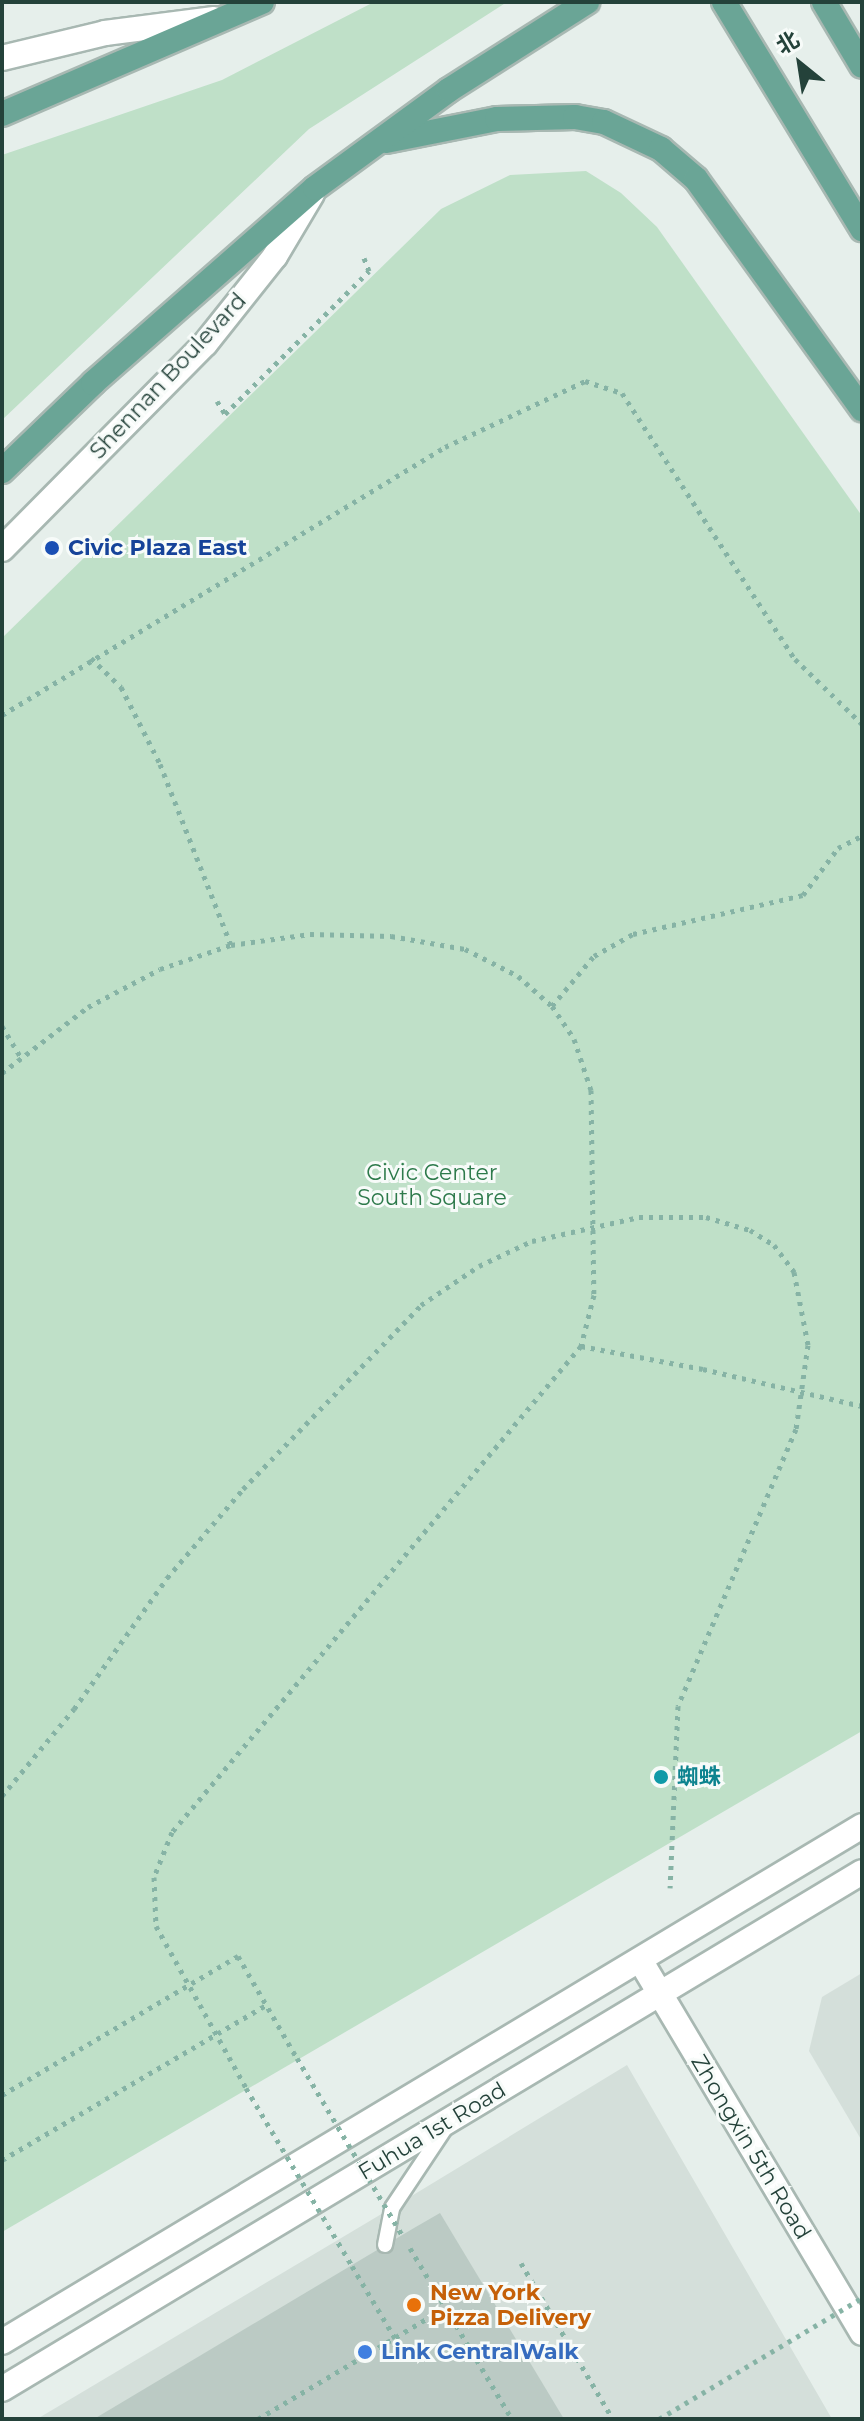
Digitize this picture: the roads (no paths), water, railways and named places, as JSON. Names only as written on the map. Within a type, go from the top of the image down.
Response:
[{"type":"main road","points":[[2,114],[236,16],[262,2]]},
{"type":"main road","name":"Shennan Boulevard","points":[[2,471],[93,383],[315,188],[372,145],[587,2]]},
{"type":"main road","points":[[724,2],[862,229]]},
{"type":"main road","points":[[824,2],[862,66]]},
{"type":"main road","points":[[372,145],[437,128],[535,117],[575,117],[635,135],[696,179],[862,409]]},
{"type":"street","points":[[2,58],[105,33],[236,16]]},
{"type":"street","name":"Shennan Boulevard","points":[[2,549],[205,344],[275,256],[315,188]]},
{"type":"street","name":"Fuhua 1st Road","points":[[2,2342],[862,1826]]},
{"type":"street","name":"Fuhua 1st Road","points":[[2,2389],[862,1872]]},
{"type":"street","name":"Zhongxin 5th Road","points":[[640,1960],[862,2333]]},
{"type":"lane","points":[[385,2245],[392,2208],[450,2120]]},
{"type":"place","name":"Civic Plaza East","points":[[52,548]]},
{"type":"place","name":"蜘蛛","points":[[661,1777]]},
{"type":"place","name":"New York Pizza Delivery","points":[[414,2305]]},
{"type":"place","name":"Link CentralWalk","points":[[365,2352]]},
{"type":"park label","name":"Civic Center South Square","points":[[432,1184]]}]
